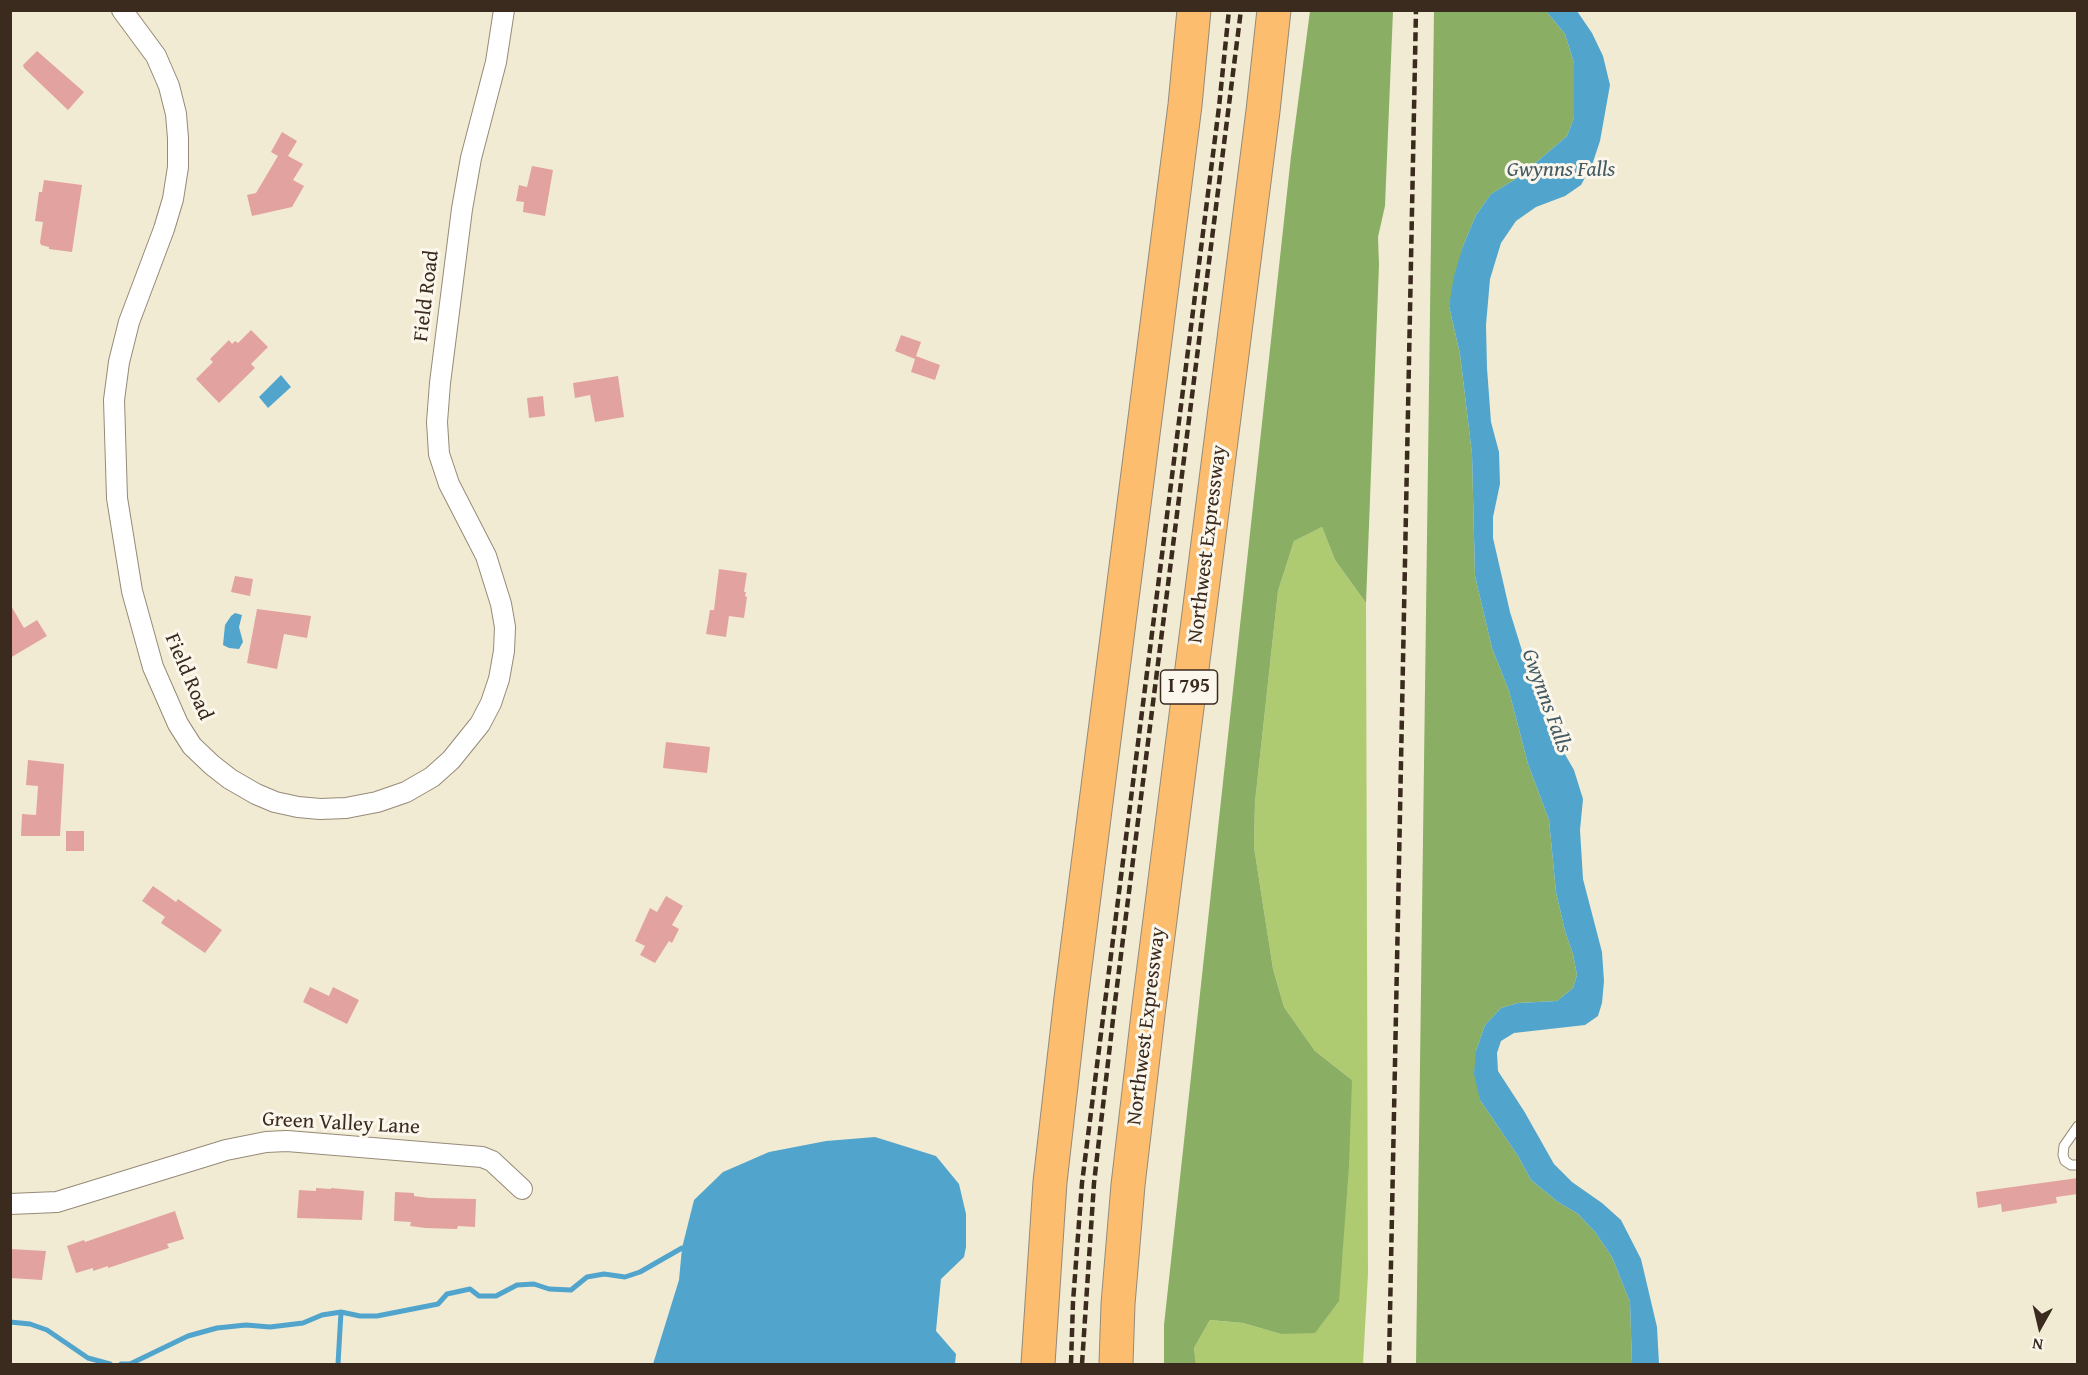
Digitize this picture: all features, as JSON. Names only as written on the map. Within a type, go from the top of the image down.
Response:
[{"type":"highway","points":[[1038,1365],[1050,1182],[1067,1032],[1185,105],[1194,10]]},
{"type":"highway","name":"Northwest Expressway","points":[[1116,1365],[1118,1304],[1128,1185],[1274,10]]},
{"type":"street","name":"Field Road","points":[[122,10],[156,56],[169,86],[176,114],[178,138],[178,167],[173,199],[129,322],[119,362],[114,400],[117,498],[132,591],[153,667],[178,724],[192,746],[230,779],[256,794],[298,807],[320,809],[346,808],[377,802],[406,792],[432,777],[451,760],[480,724],[499,679],[505,627],[501,604],[486,556],[449,484],[440,454],[437,422],[462,209],[471,158],[496,62],[504,10]]},
{"type":"street","name":"Green Valley Lane","points":[[10,1204],[57,1202],[236,1147],[277,1141],[482,1157],[492,1161],[522,1189]]},
{"type":"lane","points":[[2078,1126],[2064,1146],[2062,1155],[2071,1165],[2078,1165]]},
{"type":"green space","points":[[1310,11],[1393,11],[1385,206],[1378,237],[1379,265],[1366,603],[1335,560],[1322,527],[1294,541],[1278,591],[1255,802],[1254,847],[1273,969],[1284,1007],[1315,1051],[1352,1080],[1349,1166],[1339,1301],[1315,1333],[1281,1334],[1243,1323],[1210,1320],[1194,1348],[1196,1364],[1164,1364],[1164,1325],[1291,156]]},
{"type":"green space","points":[[1434,11],[1546,11],[1565,34],[1574,63],[1574,118],[1567,136],[1519,177],[1491,194],[1476,215],[1463,246],[1449,306],[1460,354],[1472,454],[1475,576],[1492,648],[1509,691],[1528,764],[1549,820],[1556,892],[1577,975],[1573,988],[1557,1001],[1518,1003],[1501,1008],[1485,1025],[1476,1051],[1480,1100],[1518,1156],[1531,1180],[1558,1202],[1578,1214],[1595,1232],[1612,1257],[1630,1302],[1632,1364],[1416,1364]]},
{"type":"green space","points":[[1322,527],[1335,560],[1366,603],[1368,1274],[1363,1364],[1196,1364],[1194,1348],[1210,1320],[1243,1323],[1281,1334],[1352,1080],[1315,1051],[1284,1007],[1273,969],[1254,847],[1255,802],[1278,591],[1294,541]]},
{"type":"water","name":"Gwynns Falls","points":[[1546,11],[1577,11],[1592,33],[1603,56],[1610,85],[1600,141],[1592,165],[1581,185],[1565,196],[1536,207],[1516,221],[1501,243],[1490,279],[1486,325],[1487,368],[1491,422],[1499,452],[1500,484],[1493,517],[1493,538],[1510,612],[1537,699],[1574,770],[1583,799],[1580,830],[1583,879],[1602,952],[1604,981],[1598,1016],[1585,1025],[1514,1033],[1501,1041],[1497,1053],[1498,1071],[1554,1164],[1572,1182],[1621,1220],[1641,1259],[1657,1327],[1659,1364],[1632,1364],[1630,1302],[1612,1257],[1595,1232],[1578,1214],[1558,1202],[1531,1180],[1518,1156],[1480,1100],[1474,1074],[1476,1051],[1485,1025],[1501,1008],[1518,1003],[1557,1001],[1573,988],[1577,975],[1556,892],[1549,820],[1528,764],[1509,691],[1492,648],[1475,576],[1472,454],[1460,354],[1449,306],[1454,276],[1476,215],[1491,194],[1519,177],[1567,136],[1574,118],[1574,63],[1565,34]]},
{"type":"water","points":[[281,375],[291,387],[268,408],[259,397]]},
{"type":"water","points":[[235,613],[242,615],[239,627],[243,642],[239,649],[223,645],[225,625]]},
{"type":"water","points":[[875,1137],[936,1156],[959,1184],[966,1214],[966,1247],[964,1257],[941,1279],[936,1331],[956,1354],[955,1364],[653,1364],[679,1280],[682,1248],[694,1200],[723,1172],[769,1152],[826,1141]]},
{"type":"building","points":[[37,51],[84,92],[68,110],[24,68],[23,65]]},
{"type":"building","points":[[282,132],[297,141],[288,156],[303,164],[293,180],[304,186],[292,207],[252,216],[247,195],[256,193],[278,156],[271,152]]},
{"type":"building","points":[[532,166],[553,170],[545,216],[523,212],[524,202],[516,201],[519,185],[527,187]]},
{"type":"building","points":[[44,180],[82,185],[72,252],[49,249],[41,245],[43,222],[35,221],[39,192],[42,192]]},
{"type":"building","points":[[251,330],[268,347],[251,364],[255,368],[219,403],[196,379],[213,362],[210,359],[229,340],[232,344],[235,341],[238,343]]},
{"type":"building","points":[[901,335],[921,342],[916,356],[940,365],[935,380],[911,372],[915,359],[895,351]]},
{"type":"building","points":[[618,376],[624,417],[595,422],[590,395],[575,398],[573,383]]},
{"type":"building","points":[[543,396],[545,416],[529,418],[527,398]]},
{"type":"building","points":[[719,569],[747,573],[744,618],[729,616],[726,637],[706,634],[710,610],[714,610]]},
{"type":"building","points":[[235,576],[253,579],[250,596],[231,592]]},
{"type":"building","points":[[10,604],[24,628],[37,620],[47,636],[10,658]]},
{"type":"building","points":[[257,609],[311,616],[307,638],[284,634],[277,669],[247,663]]},
{"type":"building","points":[[666,742],[710,747],[707,773],[663,768]]},
{"type":"building","points":[[28,760],[64,764],[60,836],[21,836],[22,814],[36,815],[38,786],[26,785]]},
{"type":"building","points":[[66,831],[84,831],[84,851],[66,851]]},
{"type":"building","points":[[153,886],[176,902],[178,899],[222,930],[205,953],[161,923],[165,917],[142,901]]},
{"type":"building","points":[[666,896],[683,906],[672,925],[679,929],[672,943],[669,941],[655,963],[640,955],[645,946],[635,941],[650,908],[657,912]]},
{"type":"building","points":[[310,987],[329,996],[333,987],[359,1000],[347,1024],[303,1002]]},
{"type":"building","points":[[2078,1178],[2078,1194],[2056,1197],[2057,1203],[2002,1212],[2001,1204],[1978,1208],[1976,1192]]},
{"type":"building","points":[[316,1188],[364,1191],[362,1220],[297,1218],[299,1190],[316,1191]]},
{"type":"building","points":[[395,1192],[414,1193],[414,1196],[429,1198],[476,1199],[475,1227],[425,1228],[410,1226],[411,1222],[394,1221]]},
{"type":"building","points":[[175,1211],[184,1239],[167,1244],[169,1248],[108,1268],[108,1266],[93,1271],[93,1268],[76,1273],[67,1246]]},
{"type":"building","points":[[10,1249],[46,1251],[42,1280],[10,1278]]},
{"type":"waterway","points":[[121,1364],[130,1364],[188,1336],[217,1328],[246,1325],[270,1327],[303,1323],[322,1315],[341,1312],[360,1316],[377,1316],[438,1304],[447,1294],[470,1289],[479,1296],[496,1296],[517,1285],[534,1284],[549,1289],[571,1290],[587,1277],[604,1274],[625,1277],[640,1272],[682,1248]]},
{"type":"waterway","points":[[338,1364],[341,1312]]},
{"type":"waterway","points":[[10,1322],[30,1324],[47,1330],[88,1358],[110,1364]]},
{"type":"railway","points":[[1071,1364],[1082,1183],[1219,107],[1229,10]]},
{"type":"railway","points":[[1082,1364],[1094,1183],[1115,1002],[1241,10]]},
{"type":"railway","points":[[1389,1364],[1416,10]]}]
